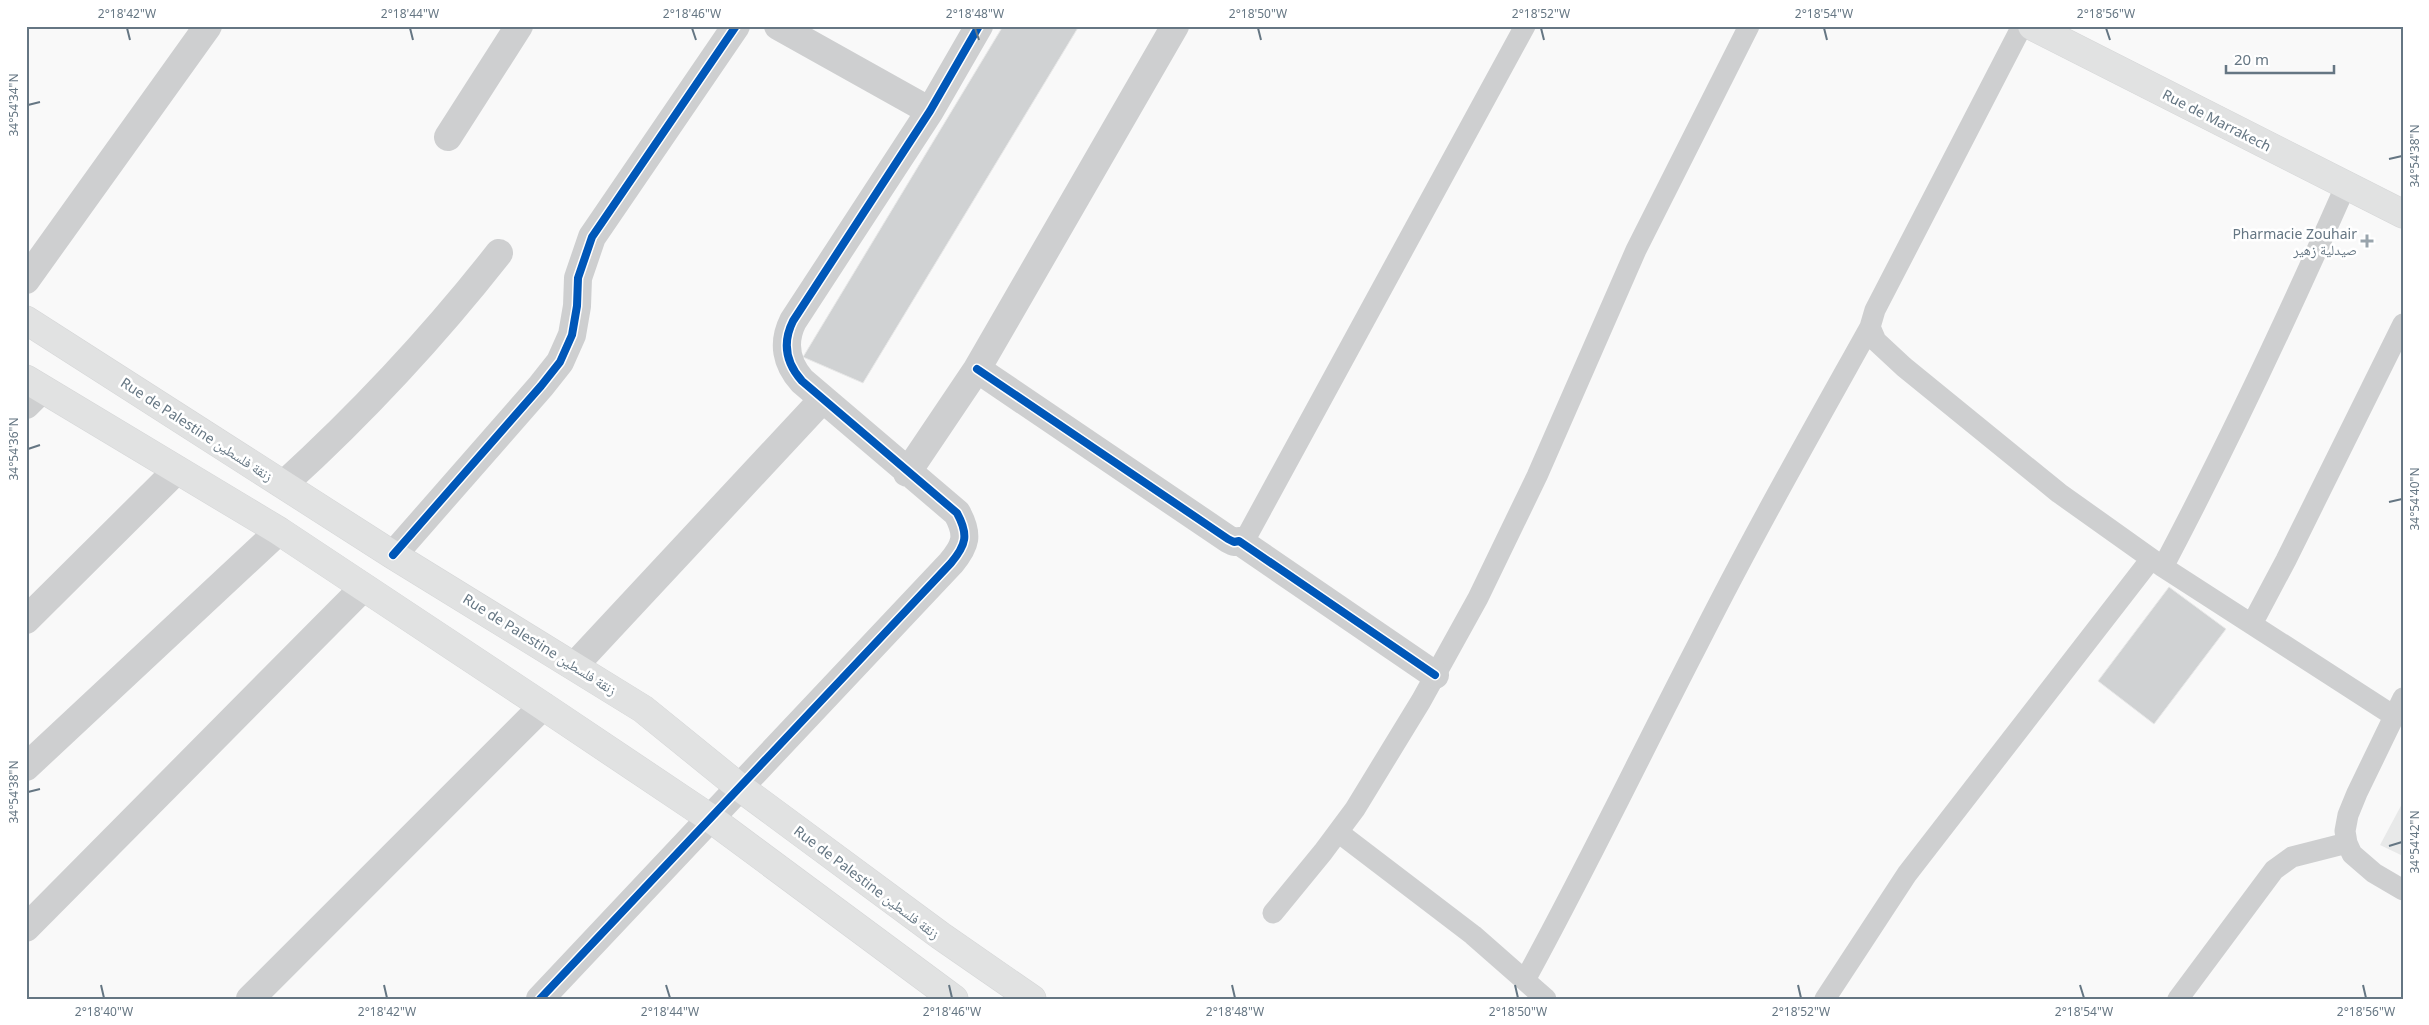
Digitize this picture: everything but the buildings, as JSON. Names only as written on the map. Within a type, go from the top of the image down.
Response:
[{"type":"main road","name":"Rue de Marrakech","points":[[2032,26],[2403,214]]},
{"type":"main road","name":"Rue de Palestine زنقة فلسطين","points":[[26,320],[394,554],[644,709],[738,786],[941,936],[1032,999]]},
{"type":"main road","points":[[32,391],[177,470],[279,532],[544,706],[710,818],[954,999]]},
{"type":"street","points":[[26,280],[208,26]]},
{"type":"street","points":[[448,137],[519,26]]},
{"type":"street","points":[[394,554],[560,362],[572,335],[576,314],[578,278],[592,237],[736,26]]},
{"type":"street","points":[[778,26],[930,110]]},
{"type":"street","points":[[540,999],[738,786],[951,563],[962,549],[965,533],[957,514],[943,500],[907,472],[802,381],[790,363],[787,353],[788,331],[930,110],[980,26]]},
{"type":"street","points":[[907,472],[977,368],[1175,26]]},
{"type":"street","points":[[284,484],[347,426],[408,364],[500,253]]},
{"type":"street","points":[[977,368],[1228,539],[1234,542],[1240,541],[1435,675]]},
{"type":"street","points":[[575,665],[823,399]]},
{"type":"street","points":[[26,620],[177,470]]},
{"type":"street","points":[[26,767],[279,532]]},
{"type":"street","points":[[26,928],[363,588]]},
{"type":"street","points":[[250,999],[544,706]]},
{"type":"lane","points":[[1240,541],[1248,534],[1525,26]]},
{"type":"lane","points":[[1273,913],[1338,832],[1360,800],[1435,675],[1478,598],[1537,476],[1636,250],[1749,26]]},
{"type":"lane","points":[[1525,980],[1561,915],[1699,640],[1780,488],[1870,328],[1875,310],[2022,26]]},
{"type":"lane","points":[[1825,999],[1907,874],[2157,563],[2202,494],[2291,309],[2346,185]]},
{"type":"lane","points":[[2252,624],[2286,560],[2403,324]]},
{"type":"lane","points":[[1870,328],[1876,342],[1904,367],[2059,492],[2157,563],[2252,624],[2398,707],[2348,815],[2345,831],[2347,843],[2352,854],[2361,863],[2403,890]]},
{"type":"lane","points":[[1338,832],[1473,935],[1546,999]]},
{"type":"lane","points":[[2178,999],[2274,870],[2292,857],[2347,843]]},
{"type":"shaded area","points":[[2403,802],[2403,856],[2380,845]]},
{"type":"cycle path","points":[[393,555],[560,362],[572,335],[577,306],[578,278],[592,237],[736,26]]},
{"type":"cycle path","points":[[540,999],[951,563],[963,545],[963,528],[957,513],[802,381],[789,360],[787,345],[793,321],[930,111],[979,26]]},
{"type":"cycle path","points":[[977,369],[1228,539],[1234,542],[1239,541],[1435,675]]},
{"type":"place","name":"Pharmacie Zouhair صيدلية زهير","points":[[2367,241]]}]
